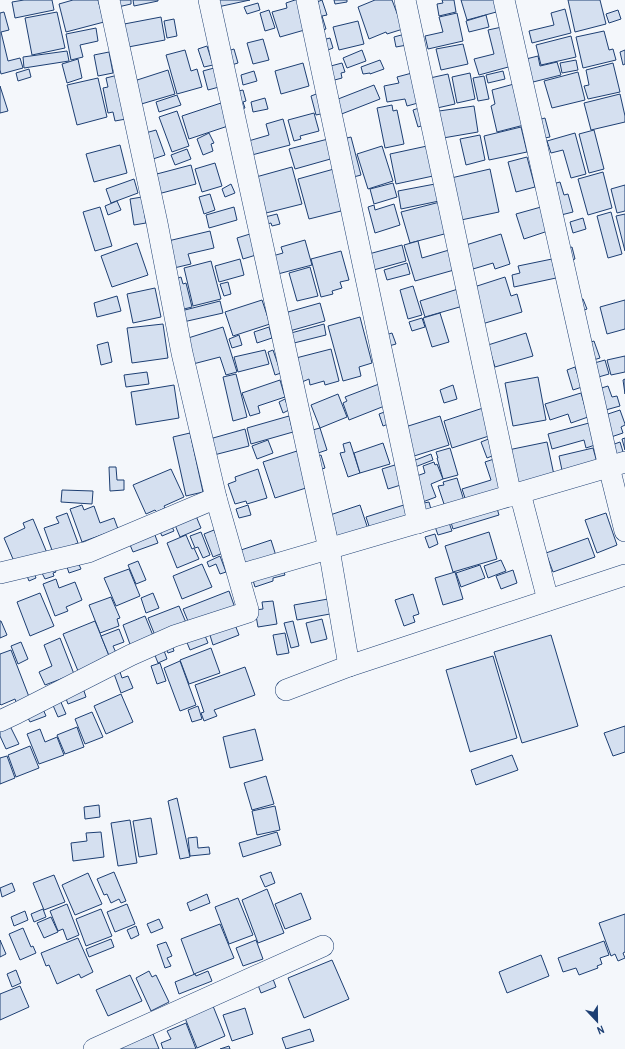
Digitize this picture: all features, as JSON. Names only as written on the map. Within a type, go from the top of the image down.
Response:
[{"type":"street","points":[[0,721],[174,636],[248,612],[239,575],[216,498],[182,353],[157,223],[110,0]]},
{"type":"street","points":[[209,0],[329,549],[349,666]]},
{"type":"street","points":[[307,0],[418,523]]},
{"type":"street","points":[[405,0],[516,494],[548,600]]},
{"type":"street","points":[[504,0],[617,465],[625,531]]},
{"type":"street","points":[[239,575],[617,465]]},
{"type":"street","points":[[0,573],[88,552],[216,498]]},
{"type":"street","points":[[286,690],[349,666],[625,575]]},
{"type":"street","points":[[94,1049],[323,946]]},
{"type":"building","points":[[24,0],[52,0],[54,10],[15,18],[12,2]]},
{"type":"building","points":[[73,0],[98,0],[104,22],[66,32],[59,4]]},
{"type":"building","points":[[117,0],[131,0],[131,4],[118,7]]},
{"type":"building","points":[[133,0],[158,0],[158,1],[134,6]]},
{"type":"building","points":[[211,0],[250,0],[213,8]]},
{"type":"building","points":[[299,0],[308,29],[280,37],[272,12],[287,8],[286,3]]},
{"type":"building","points":[[322,0],[327,15],[322,16],[326,29],[318,31],[317,2]]},
{"type":"building","points":[[334,0],[347,0],[347,2],[335,4]]},
{"type":"building","points":[[375,0],[392,0],[403,29],[387,34],[386,32],[369,39],[358,7]]},
{"type":"building","points":[[442,0],[454,0],[456,12],[439,16],[437,4],[443,3]]},
{"type":"building","points":[[461,0],[497,0],[500,11],[467,20]]},
{"type":"building","points":[[568,0],[600,0],[606,24],[575,32]]},
{"type":"building","points":[[258,3],[260,10],[247,14],[244,7]]},
{"type":"building","points":[[565,9],[571,33],[532,43],[529,31],[554,25],[551,13]]},
{"type":"building","points":[[269,10],[275,28],[265,31],[260,13]]},
{"type":"building","points":[[618,10],[621,19],[609,23],[606,14]]},
{"type":"building","points":[[4,12],[9,30],[1,32],[8,61],[20,58],[23,68],[1,74],[0,13]]},
{"type":"building","points":[[57,12],[65,48],[32,55],[25,18]]},
{"type":"building","points":[[457,13],[463,41],[428,49],[425,36],[443,32],[439,17]]},
{"type":"building","points":[[486,15],[489,27],[469,32],[466,21]]},
{"type":"building","points":[[161,17],[165,40],[123,48],[119,25]]},
{"type":"building","points":[[174,19],[177,36],[167,38],[164,21]]},
{"type":"building","points":[[358,21],[364,44],[339,50],[333,27]]},
{"type":"building","points":[[502,27],[512,66],[479,75],[474,59],[494,54],[488,30]]},
{"type":"building","points":[[96,28],[98,41],[80,45],[83,57],[71,60],[66,34]]},
{"type":"building","points":[[604,31],[609,50],[613,49],[616,60],[583,68],[576,37]]},
{"type":"building","points":[[405,34],[407,45],[396,47],[394,37]]},
{"type":"building","points":[[571,36],[576,57],[541,65],[536,45]]},
{"type":"building","points":[[330,38],[333,48],[323,52],[319,41]]},
{"type":"building","points":[[263,39],[269,60],[253,64],[247,43]]},
{"type":"building","points":[[463,44],[468,64],[441,70],[436,49]]},
{"type":"building","points":[[207,46],[213,65],[204,67],[198,49]]},
{"type":"building","points":[[234,49],[238,63],[228,66],[224,52]]},
{"type":"building","points":[[185,50],[191,71],[197,69],[202,87],[177,94],[166,55]]},
{"type":"building","points":[[362,50],[366,61],[347,68],[343,58]]},
{"type":"building","points":[[625,50],[625,64],[623,65],[620,52]]},
{"type":"building","points":[[67,51],[69,61],[24,68],[23,57]]},
{"type":"building","points":[[109,52],[113,73],[98,76],[94,55]]},
{"type":"building","points":[[538,56],[540,66],[557,62],[561,75],[529,83],[526,59]]},
{"type":"building","points":[[78,59],[82,78],[67,83],[62,64]]},
{"type":"building","points":[[380,60],[384,69],[370,74],[363,74],[361,67]]},
{"type":"building","points":[[576,60],[578,70],[562,73],[560,63]]},
{"type":"building","points":[[303,63],[309,86],[281,94],[275,71]]},
{"type":"building","points":[[342,63],[345,72],[341,73],[342,78],[331,81],[327,67]]},
{"type":"building","points":[[613,63],[620,92],[588,99],[584,86],[589,85],[586,70]]},
{"type":"building","points":[[214,68],[219,87],[208,90],[203,71]]},
{"type":"building","points":[[29,69],[31,77],[18,81],[16,73]]},
{"type":"building","points":[[168,70],[175,94],[138,105],[131,82]]},
{"type":"building","points":[[254,71],[257,81],[243,85],[241,75]]},
{"type":"building","points":[[503,71],[505,79],[488,83],[486,75]]},
{"type":"building","points":[[578,72],[585,100],[552,108],[544,81]]},
{"type":"building","points":[[412,73],[418,103],[407,106],[405,99],[387,102],[384,86],[399,83],[397,77]]},
{"type":"building","points":[[470,73],[475,99],[457,103],[452,77]]},
{"type":"building","points":[[448,74],[455,104],[437,108],[430,78]]},
{"type":"building","points":[[118,75],[126,119],[115,121],[113,112],[108,113],[103,88],[108,87],[106,78]]},
{"type":"building","points":[[484,76],[489,99],[478,101],[473,78]]},
{"type":"building","points":[[98,78],[107,117],[77,125],[67,85]]},
{"type":"building","points":[[514,84],[524,125],[497,132],[491,106],[495,104],[492,90]]},
{"type":"building","points":[[374,85],[380,99],[339,115],[333,101]]},
{"type":"building","points":[[0,86],[8,111],[0,113]]},
{"type":"building","points":[[243,90],[246,101],[243,102],[245,108],[239,110],[234,92]]},
{"type":"building","points":[[319,93],[325,113],[316,115],[311,96]]},
{"type":"building","points":[[620,94],[625,122],[591,130],[584,103]]},
{"type":"building","points":[[177,95],[181,105],[159,112],[156,102]]},
{"type":"building","points":[[265,98],[268,109],[253,112],[251,102]]},
{"type":"building","points":[[221,103],[228,126],[189,139],[182,116]]},
{"type":"building","points":[[392,105],[393,111],[397,110],[404,144],[385,148],[377,108]]},
{"type":"building","points":[[474,106],[478,132],[443,138],[439,111]]},
{"type":"building","points":[[419,108],[424,125],[418,127],[413,110]]},
{"type":"building","points":[[177,111],[189,146],[172,152],[159,117]]},
{"type":"building","points":[[314,113],[319,131],[300,136],[301,139],[294,141],[288,120]]},
{"type":"building","points":[[545,118],[550,137],[539,139],[534,121]]},
{"type":"building","points":[[283,119],[290,145],[248,156],[245,142],[269,135],[266,124]]},
{"type":"building","points":[[521,127],[527,152],[489,160],[484,136]]},
{"type":"building","points":[[156,130],[165,155],[150,160],[142,134]]},
{"type":"building","points":[[594,130],[604,169],[589,173],[579,134]]},
{"type":"building","points":[[209,133],[214,143],[211,144],[213,151],[203,155],[197,139]]},
{"type":"building","points":[[575,133],[586,174],[571,178],[563,150],[551,153],[547,141]]},
{"type":"building","points":[[480,135],[485,160],[466,165],[460,139]]},
{"type":"building","points":[[351,137],[361,175],[350,178],[339,140]]},
{"type":"building","points":[[328,139],[334,158],[295,169],[289,149]]},
{"type":"building","points":[[120,145],[127,173],[94,182],[86,154]]},
{"type":"building","points":[[382,146],[393,181],[368,189],[357,154]]},
{"type":"building","points":[[427,146],[433,176],[396,184],[390,154]]},
{"type":"building","points":[[187,149],[191,159],[175,165],[171,155]]},
{"type":"building","points":[[527,157],[535,187],[516,192],[508,162]]},
{"type":"building","points":[[215,163],[222,186],[202,192],[195,169]]},
{"type":"building","points":[[191,165],[196,184],[158,194],[153,175]]},
{"type":"building","points":[[292,167],[302,204],[266,213],[256,177]]},
{"type":"building","points":[[334,169],[345,210],[309,219],[298,179]]},
{"type":"building","points":[[490,169],[499,212],[461,220],[451,178]]},
{"type":"building","points":[[603,172],[612,208],[588,215],[578,179]]},
{"type":"building","points":[[134,179],[138,193],[111,203],[106,189]]},
{"type":"building","points":[[560,182],[564,195],[568,194],[573,212],[557,216],[549,185]]},
{"type":"building","points":[[393,183],[397,197],[374,204],[370,189]]},
{"type":"building","points":[[231,184],[235,193],[225,197],[222,189]]},
{"type":"building","points":[[435,184],[439,201],[401,209],[398,191]]},
{"type":"building","points":[[625,185],[625,211],[617,213],[611,189]]},
{"type":"building","points":[[210,194],[215,210],[204,214],[199,197]]},
{"type":"building","points":[[142,197],[146,223],[134,225],[130,199]]},
{"type":"building","points":[[117,201],[121,210],[108,215],[105,206]]},
{"type":"building","points":[[440,202],[448,233],[410,243],[401,212]]},
{"type":"building","points":[[394,204],[400,225],[375,233],[368,207],[374,205],[375,210]]},
{"type":"building","points":[[100,207],[112,246],[95,251],[83,212]]},
{"type":"building","points":[[234,207],[237,220],[209,228],[206,215]]},
{"type":"building","points":[[541,207],[548,231],[524,239],[516,214]]},
{"type":"building","points":[[611,212],[622,254],[608,258],[597,216]]},
{"type":"building","points":[[277,214],[280,224],[272,226],[271,223],[263,225],[261,218]]},
{"type":"building","points":[[625,214],[625,251],[616,216]]},
{"type":"building","points":[[583,218],[586,229],[573,233],[570,222]]},
{"type":"building","points":[[210,231],[214,248],[188,254],[191,264],[174,268],[168,241]]},
{"type":"building","points":[[250,234],[256,255],[243,259],[237,238]]},
{"type":"building","points":[[501,234],[510,264],[495,269],[493,263],[473,269],[466,245]]},
{"type":"building","points":[[305,240],[312,265],[274,275],[269,257],[283,253],[281,247]]},
{"type":"building","points":[[418,241],[422,258],[449,250],[454,270],[415,281],[404,245]]},
{"type":"building","points":[[137,243],[148,275],[112,287],[101,256]]},
{"type":"building","points":[[402,245],[406,261],[370,271],[365,255]]},
{"type":"building","points":[[572,247],[575,259],[565,262],[562,250]]},
{"type":"building","points":[[341,251],[349,280],[340,282],[342,288],[332,291],[333,294],[321,297],[311,259]]},
{"type":"building","points":[[240,259],[244,275],[219,282],[215,266]]},
{"type":"building","points":[[552,259],[556,278],[514,287],[512,275],[520,273],[518,266]]},
{"type":"building","points":[[211,261],[221,299],[193,306],[184,268]]},
{"type":"building","points":[[407,263],[410,274],[387,280],[384,270]]},
{"type":"building","points":[[310,267],[318,296],[297,301],[289,273]]},
{"type":"building","points":[[181,277],[183,284],[186,283],[192,307],[180,310],[173,280]]},
{"type":"building","points":[[505,277],[511,296],[517,294],[522,312],[482,324],[471,288]]},
{"type":"building","points":[[228,282],[231,294],[224,296],[220,284]]},
{"type":"building","points":[[413,286],[422,315],[408,319],[400,290]]},
{"type":"building","points":[[155,288],[161,317],[133,323],[127,294]]},
{"type":"building","points":[[458,289],[463,306],[425,317],[420,301]]},
{"type":"building","points":[[117,296],[121,311],[97,317],[94,303]]},
{"type":"building","points":[[583,299],[587,309],[580,312],[576,301]]},
{"type":"building","points":[[262,300],[270,324],[233,336],[225,312]]},
{"type":"building","points":[[625,300],[625,329],[607,334],[600,307]]},
{"type":"building","points":[[220,301],[223,313],[183,322],[181,311]]},
{"type":"building","points":[[320,303],[325,321],[286,332],[281,314]]},
{"type":"building","points":[[440,313],[449,342],[432,347],[423,318]]},
{"type":"building","points":[[360,317],[372,363],[359,367],[361,376],[343,381],[328,326]]},
{"type":"building","points":[[422,318],[425,327],[412,331],[409,322]]},
{"type":"building","points":[[163,324],[168,358],[132,363],[127,328]]},
{"type":"building","points":[[324,324],[326,335],[294,343],[291,333]]},
{"type":"building","points":[[223,327],[237,372],[226,375],[220,357],[193,364],[185,339]]},
{"type":"building","points":[[269,327],[272,338],[257,343],[254,332]]},
{"type":"building","points":[[392,333],[396,344],[385,347],[382,336]]},
{"type":"building","points":[[526,333],[533,356],[495,367],[488,345]]},
{"type":"building","points":[[239,335],[242,345],[232,348],[229,339]]},
{"type":"building","points":[[594,341],[600,358],[590,361],[584,344]]},
{"type":"building","points":[[108,342],[112,362],[101,365],[97,345]]},
{"type":"building","points":[[331,349],[339,381],[325,385],[324,381],[310,385],[309,379],[302,382],[296,358]]},
{"type":"building","points":[[265,350],[269,364],[238,372],[234,357]]},
{"type":"building","points":[[273,350],[281,373],[275,375],[268,352]]},
{"type":"building","points":[[625,356],[625,372],[611,375],[607,360]]},
{"type":"building","points":[[605,360],[609,374],[595,378],[591,364]]},
{"type":"building","points":[[575,367],[582,387],[573,390],[567,370]]},
{"type":"building","points":[[147,372],[149,384],[126,387],[124,375]]},
{"type":"building","points":[[236,374],[247,417],[233,421],[223,377]]},
{"type":"building","points":[[538,377],[546,420],[513,426],[505,383]]},
{"type":"building","points":[[625,379],[625,394],[623,380]]},
{"type":"building","points":[[280,380],[285,397],[258,406],[260,413],[250,416],[242,393]]},
{"type":"building","points":[[379,384],[387,405],[349,420],[343,403],[347,401],[345,397]]},
{"type":"building","points":[[174,385],[179,418],[136,425],[131,392]]},
{"type":"building","points":[[453,385],[457,399],[444,403],[440,390]]},
{"type":"building","points":[[608,386],[612,397],[617,396],[620,406],[602,411],[595,390]]},
{"type":"building","points":[[581,393],[588,417],[571,423],[568,414],[550,420],[545,404]]},
{"type":"building","points":[[338,394],[347,417],[320,428],[311,405]]},
{"type":"building","points":[[285,399],[289,410],[283,413],[279,402]]},
{"type":"building","points":[[486,407],[495,434],[452,448],[444,421]]},
{"type":"building","points":[[620,410],[625,424],[621,427],[623,433],[608,438],[602,416]]},
{"type":"building","points":[[387,411],[391,423],[383,426],[379,414]]},
{"type":"building","points":[[289,416],[293,432],[251,444],[247,428]]},
{"type":"building","points":[[440,416],[449,445],[411,457],[402,428]]},
{"type":"building","points":[[589,423],[595,445],[586,448],[584,440],[552,449],[548,434]]},
{"type":"building","points":[[320,428],[327,450],[312,455],[305,432]]},
{"type":"building","points":[[245,429],[249,446],[210,456],[206,440]]},
{"type":"building","points":[[190,433],[203,492],[186,496],[173,437]]},
{"type":"building","points":[[491,438],[497,454],[487,458],[481,442]]},
{"type":"building","points":[[625,438],[625,450],[622,439]]},
{"type":"building","points":[[268,440],[273,453],[257,459],[252,446]]},
{"type":"building","points":[[350,442],[360,473],[348,477],[340,453],[345,452],[343,444]]},
{"type":"building","points":[[547,442],[554,475],[515,484],[508,450]]},
{"type":"building","points":[[620,442],[624,455],[612,459],[609,446]]},
{"type":"building","points":[[383,443],[390,464],[360,473],[354,453]]},
{"type":"building","points":[[450,448],[458,475],[443,479],[436,452]]},
{"type":"building","points":[[593,448],[598,466],[563,475],[559,456]]},
{"type":"building","points":[[297,451],[309,487],[275,498],[263,462]]},
{"type":"building","points":[[431,454],[433,460],[415,467],[413,461]]},
{"type":"building","points":[[321,455],[325,468],[316,471],[312,458]]},
{"type":"building","points":[[497,458],[508,491],[467,504],[462,489],[491,480],[485,462]]},
{"type":"building","points":[[434,462],[435,465],[437,464],[443,479],[431,484],[436,497],[420,503],[411,478],[425,473],[423,466]]},
{"type":"building","points":[[398,464],[404,484],[388,489],[382,469]]},
{"type":"building","points":[[109,467],[116,467],[117,480],[124,480],[124,490],[110,491]]},
{"type":"building","points":[[171,469],[184,497],[164,506],[165,508],[157,512],[155,510],[146,514],[133,485]]},
{"type":"building","points":[[258,469],[267,498],[247,504],[246,501],[235,504],[228,484],[236,481],[235,477]]},
{"type":"building","points":[[457,478],[465,504],[446,510],[438,486],[444,485],[443,482]]},
{"type":"building","points":[[62,490],[93,491],[92,504],[61,502]]},
{"type":"building","points":[[429,502],[432,513],[423,516],[419,504]]},
{"type":"building","points":[[407,504],[413,521],[372,535],[366,517]]},
{"type":"building","points":[[82,505],[84,510],[94,506],[100,523],[114,518],[118,529],[82,542],[70,509]]},
{"type":"building","points":[[248,505],[251,515],[239,518],[236,509]]},
{"type":"building","points":[[360,505],[369,532],[339,542],[330,515]]},
{"type":"building","points":[[496,505],[499,515],[453,529],[450,519]]},
{"type":"building","points":[[67,513],[78,543],[53,553],[44,528],[59,523],[56,517]]},
{"type":"building","points":[[606,513],[617,545],[597,553],[585,520]]},
{"type":"building","points":[[196,516],[201,528],[180,537],[175,525]]},
{"type":"building","points":[[447,517],[452,531],[438,535],[433,521]]},
{"type":"building","points":[[33,519],[47,553],[16,566],[4,538],[25,528],[23,523]]},
{"type":"building","points":[[170,522],[174,531],[162,536],[158,527]]},
{"type":"building","points":[[153,530],[158,543],[133,552],[128,540]]},
{"type":"building","points":[[214,530],[223,553],[213,557],[204,534]]},
{"type":"building","points":[[201,532],[210,555],[203,558],[198,547],[195,548],[190,536]]},
{"type":"building","points":[[489,532],[497,559],[453,572],[445,546]]},
{"type":"building","points":[[435,534],[438,544],[429,548],[425,537]]},
{"type":"building","points":[[186,535],[192,549],[194,548],[199,559],[177,568],[167,543]]},
{"type":"building","points":[[588,538],[595,557],[553,572],[546,553]]},
{"type":"building","points":[[271,540],[277,559],[241,571],[235,552]]},
{"type":"building","points":[[220,556],[226,572],[220,574],[216,564],[209,567],[207,562]]},
{"type":"building","points":[[77,560],[81,569],[69,573],[66,564]]},
{"type":"building","points":[[501,560],[506,571],[488,578],[484,566]]},
{"type":"building","points":[[138,561],[146,580],[136,584],[128,565]]},
{"type":"building","points":[[202,564],[212,587],[182,599],[173,576]]},
{"type":"building","points":[[480,565],[485,578],[461,587],[456,573]]},
{"type":"building","points":[[53,566],[56,572],[53,573],[54,576],[45,579],[41,571]]},
{"type":"building","points":[[282,567],[285,575],[273,578],[273,581],[255,587],[252,577]]},
{"type":"building","points":[[129,569],[140,596],[116,606],[104,578]]},
{"type":"building","points":[[513,570],[517,583],[501,589],[496,576]]},
{"type":"building","points":[[455,572],[463,599],[443,605],[435,578]]},
{"type":"building","points":[[34,573],[36,578],[29,581],[27,576]]},
{"type":"building","points":[[56,579],[59,588],[75,582],[82,600],[66,607],[68,611],[55,616],[43,584]]},
{"type":"building","points":[[229,591],[235,608],[190,626],[183,609]]},
{"type":"building","points":[[40,593],[54,626],[30,636],[17,602]]},
{"type":"building","points":[[153,593],[159,608],[146,613],[141,598]]},
{"type":"building","points":[[413,594],[419,614],[413,616],[415,622],[404,626],[395,600]]},
{"type":"building","points":[[111,597],[120,618],[117,619],[119,626],[100,633],[89,605]]},
{"type":"building","points":[[328,599],[330,614],[297,620],[294,605]]},
{"type":"building","points":[[273,601],[277,624],[258,627],[255,610],[263,609],[262,602]]},
{"type":"building","points":[[179,606],[187,625],[156,638],[148,618]]},
{"type":"building","points":[[145,616],[154,638],[131,647],[123,625]]},
{"type":"building","points":[[322,619],[327,639],[311,643],[306,623]]},
{"type":"building","points":[[0,621],[7,635],[0,638]]},
{"type":"building","points":[[95,621],[110,658],[78,671],[63,634]]},
{"type":"building","points":[[293,621],[299,646],[291,648],[284,623]]},
{"type":"building","points":[[234,622],[239,635],[213,645],[209,632]]},
{"type":"building","points":[[119,629],[124,642],[113,646],[117,655],[110,658],[101,636]]},
{"type":"building","points":[[204,633],[208,643],[190,650],[186,640]]},
{"type":"building","points":[[285,633],[289,653],[277,655],[273,635]]},
{"type":"building","points":[[551,635],[578,726],[522,743],[494,652]]},
{"type":"building","points":[[60,638],[74,674],[45,685],[39,672],[52,666],[44,645]]},
{"type":"building","points":[[171,641],[174,651],[168,653],[164,644]]},
{"type":"building","points":[[21,642],[28,659],[18,664],[11,646]]},
{"type":"building","points":[[162,645],[167,659],[158,663],[152,648]]},
{"type":"building","points":[[211,648],[220,673],[189,684],[180,660]]},
{"type":"building","points":[[11,650],[31,702],[18,707],[15,699],[1,705],[0,704],[0,654]]},
{"type":"building","points":[[493,656],[517,738],[470,752],[446,670]]},
{"type":"building","points":[[180,661],[196,705],[180,711],[164,668]]},
{"type":"building","points":[[160,663],[166,681],[157,684],[151,666]]},
{"type":"building","points":[[245,667],[255,695],[214,710],[217,716],[204,721],[201,713],[204,712],[195,685]]},
{"type":"building","points":[[119,669],[122,678],[128,676],[133,688],[121,693],[113,671]]},
{"type":"building","points":[[83,688],[86,697],[68,704],[65,696]]},
{"type":"building","points":[[121,694],[133,722],[106,734],[94,706]]},
{"type":"building","points":[[60,700],[66,714],[58,717],[52,703]]},
{"type":"building","points":[[198,706],[202,719],[192,722],[188,710]]},
{"type":"building","points":[[43,709],[46,716],[30,722],[27,716]]},
{"type":"building","points":[[92,712],[103,737],[85,744],[75,719]]},
{"type":"building","points":[[10,726],[19,744],[6,749],[0,736],[0,730]]},
{"type":"building","points":[[625,726],[625,752],[613,756],[604,733]]},
{"type":"building","points":[[77,727],[84,747],[65,754],[57,735]]},
{"type":"building","points":[[40,729],[45,742],[57,737],[64,755],[39,764],[27,734]]},
{"type":"building","points":[[255,729],[263,760],[230,768],[223,737]]},
{"type":"building","points":[[30,746],[39,768],[16,777],[8,755]]},
{"type":"building","points":[[512,755],[518,770],[476,785],[471,770]]},
{"type":"building","points":[[7,756],[15,778],[0,784],[0,758]]},
{"type":"building","points":[[266,776],[274,804],[252,810],[244,783]]},
{"type":"building","points":[[177,798],[190,857],[180,859],[168,801]]},
{"type":"building","points":[[99,805],[100,817],[85,819],[84,807]]},
{"type":"building","points":[[275,806],[280,830],[257,835],[252,811]]},
{"type":"building","points":[[151,818],[157,854],[139,857],[133,821]]},
{"type":"building","points":[[130,820],[137,863],[118,866],[111,823]]},
{"type":"building","points":[[101,832],[104,857],[73,861],[71,843],[87,841],[86,833]]},
{"type":"building","points":[[277,832],[281,845],[243,857],[239,843]]},
{"type":"building","points":[[197,837],[198,848],[209,847],[210,854],[190,856],[188,838]]},
{"type":"building","points":[[114,872],[126,901],[121,903],[119,899],[111,903],[107,894],[104,895],[97,879]]},
{"type":"building","points":[[271,872],[275,883],[265,887],[260,876]]},
{"type":"building","points":[[88,873],[102,904],[75,915],[62,885]]},
{"type":"building","points":[[54,875],[65,902],[44,910],[33,883]]},
{"type":"building","points":[[12,883],[15,891],[2,897],[0,888]]},
{"type":"building","points":[[267,889],[284,933],[258,943],[242,900]]},
{"type":"building","points":[[301,893],[311,919],[285,929],[275,904]]},
{"type":"building","points":[[207,894],[210,903],[190,911],[187,903]]},
{"type":"building","points":[[238,898],[253,935],[229,944],[215,907]]},
{"type":"building","points":[[67,904],[79,935],[67,940],[63,929],[58,931],[50,911]]},
{"type":"building","points":[[127,904],[135,924],[115,932],[107,912]]},
{"type":"building","points":[[43,909],[46,917],[34,922],[31,914]]},
{"type":"building","points":[[101,909],[112,936],[86,946],[76,919]]},
{"type":"building","points":[[25,911],[28,920],[14,926],[11,917]]},
{"type":"building","points":[[625,914],[625,952],[623,953],[625,958],[618,961],[615,954],[611,956],[599,923]]},
{"type":"building","points":[[51,917],[58,932],[44,938],[37,923]]},
{"type":"building","points":[[159,919],[163,928],[151,933],[147,924]]},
{"type":"building","points":[[220,924],[234,958],[194,974],[181,939]]},
{"type":"building","points":[[136,926],[139,935],[131,939],[127,930]]},
{"type":"building","points":[[23,928],[31,947],[33,946],[36,953],[20,960],[9,934]]},
{"type":"building","points":[[78,938],[93,972],[81,978],[79,974],[57,984],[49,965],[46,966],[41,953]]},
{"type":"building","points":[[111,939],[114,947],[89,957],[86,949]]},
{"type":"building","points":[[0,940],[6,954],[0,957]]},
{"type":"building","points":[[256,940],[263,959],[243,966],[236,948]]},
{"type":"building","points":[[604,941],[609,955],[600,958],[602,964],[597,966],[598,968],[579,975],[576,968],[563,972],[558,958]]},
{"type":"building","points":[[166,942],[172,956],[167,958],[171,966],[165,968],[157,945]]},
{"type":"building","points":[[541,955],[549,976],[507,993],[499,972]]},
{"type":"building","points":[[332,960],[349,999],[304,1018],[288,978]]},
{"type":"building","points":[[16,970],[21,983],[12,987],[7,974]]},
{"type":"building","points":[[149,971],[152,977],[156,975],[169,1002],[151,1011],[136,978]]},
{"type":"building","points":[[208,971],[212,981],[179,994],[175,982],[195,974],[196,976]]},
{"type":"building","points":[[130,975],[142,1001],[108,1016],[96,990]]},
{"type":"building","points":[[273,979],[276,987],[261,993],[258,985]]},
{"type":"building","points":[[20,986],[29,1007],[0,1020],[0,994]]},
{"type":"building","points":[[213,1006],[225,1036],[197,1048],[185,1018]]},
{"type":"building","points":[[245,1008],[253,1034],[232,1041],[223,1015]]},
{"type":"building","points":[[186,1023],[196,1049],[163,1049],[161,1043],[171,1039],[167,1031]]},
{"type":"building","points":[[310,1029],[314,1041],[286,1049],[282,1038]]},
{"type":"building","points":[[153,1034],[159,1049],[122,1049],[121,1047]]},
{"type":"building","points":[[229,1046],[230,1049],[220,1049]]}]
